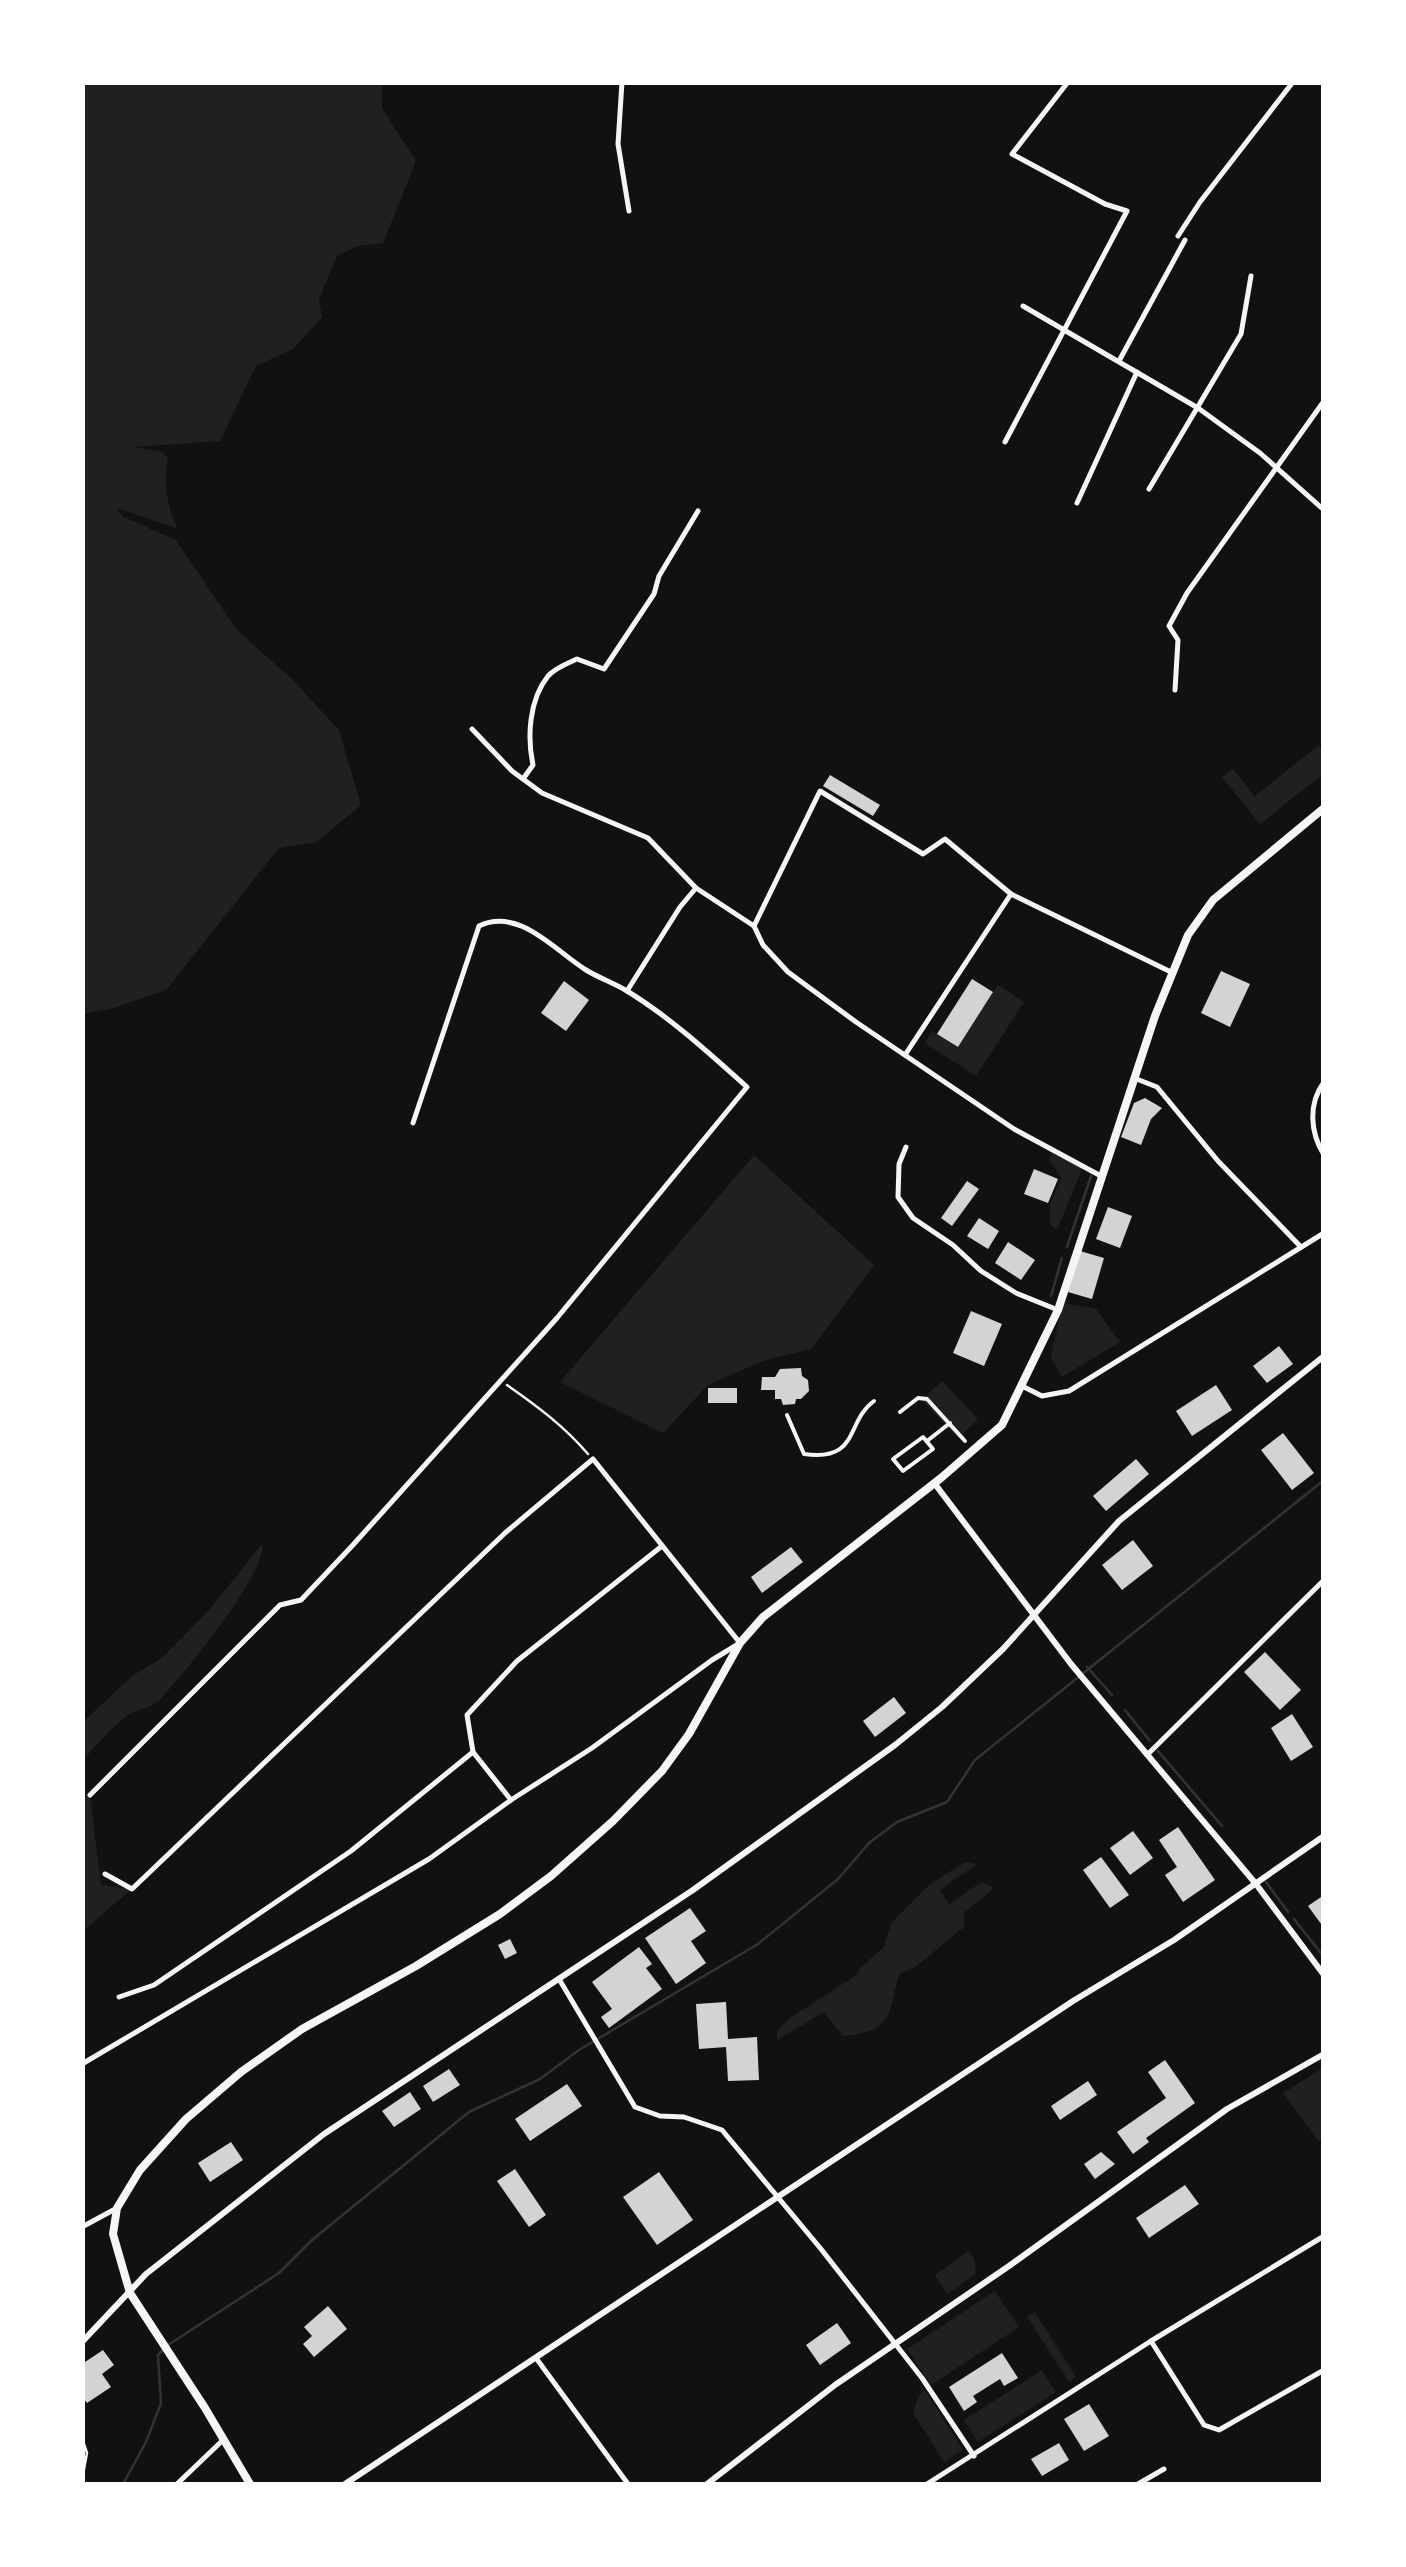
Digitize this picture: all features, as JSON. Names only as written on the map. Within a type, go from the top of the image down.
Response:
[{"type":"main road","points":[[250,2484],[130,2293],[113,2234],[117,2208],[140,2170],[186,2119],[241,2072],[302,2029],[500,1914],[550,1876],[662,1771],[690,1734],[740,1643],[763,1617],[934,1484],[1002,1425],[1058,1310],[1134,1078],[1188,935],[1213,900],[1324,808]]},
{"type":"street","points":[[622,82],[618,144],[629,211]]},
{"type":"street","points":[[1005,442],[1127,211],[1105,204],[1012,154],[1068,82]]},
{"type":"street","points":[[1119,362],[1200,202],[1293,82]]},
{"type":"street","points":[[1150,489],[1241,334],[1251,276]]},
{"type":"street","points":[[1023,306],[1198,408],[1260,453],[1324,510]]},
{"type":"street","points":[[1077,503],[1137,372]]},
{"type":"street","points":[[1176,690],[1178,640],[1169,626],[1186,593],[1324,401]]},
{"type":"street","points":[[522,780],[533,766],[529,731],[549,674],[577,659],[604,669],[654,594],[659,576],[698,512]]},
{"type":"street","points":[[472,729],[522,780],[542,793],[648,838],[696,888],[754,926],[764,945],[788,972],[1014,1129],[1101,1176]]},
{"type":"street","points":[[754,926],[820,791],[924,854],[945,840],[1011,894],[1171,972]]},
{"type":"street","points":[[627,991],[696,888]]},
{"type":"street","points":[[905,1055],[1011,894]]},
{"type":"street","points":[[90,1795],[280,1605],[301,1600],[578,1293],[747,1087],[682,1030],[627,991],[586,970],[526,926],[494,919],[480,926],[413,1123]]},
{"type":"street","points":[[1134,1078],[1157,1088],[1218,1162],[1301,1247]]},
{"type":"street","points":[[1324,1082],[1314,1098],[1313,1133],[1324,1155]]},
{"type":"street","points":[[906,1147],[899,1164],[898,1197],[913,1218],[950,1243],[980,1271],[1016,1293],[1058,1310]]},
{"type":"street","points":[[1022,1386],[1042,1396],[1069,1391],[1324,1234]]},
{"type":"street","points":[[82,2342],[146,2274],[324,2134],[693,1890],[895,1745],[942,1707],[1035,1614],[1119,1521],[1324,1356]]},
{"type":"street","points":[[900,1412],[918,1398],[927,1398],[965,1441]]},
{"type":"street","points":[[787,1415],[804,1454],[817,1456],[845,1446],[855,1433],[863,1409],[874,1400]]},
{"type":"street","points":[[927,1442],[950,1423]]},
{"type":"street","points":[[923,1437],[927,1442],[932,1449],[903,1472],[894,1459],[923,1437]]},
{"type":"street","points":[[82,2064],[429,1859],[740,1643],[593,1459],[505,1532],[132,1889],[105,1874]]},
{"type":"street","points":[[934,1484],[1081,1677],[1256,1884],[1324,1974]]},
{"type":"street","points":[[510,1800],[472,1752],[467,1715],[517,1661],[662,1545]]},
{"type":"street","points":[[1148,1755],[1324,1580]]},
{"type":"street","points":[[119,1998],[154,1985],[351,1851],[472,1752]]},
{"type":"street","points":[[344,2484],[1074,2001],[1174,1940],[1324,1836]]},
{"type":"street","points":[[559,1979],[634,2107],[722,2130],[895,2344],[974,2456]]},
{"type":"street","points":[[706,2484],[895,2344],[1226,2109],[1324,2054]]},
{"type":"street","points":[[82,2227],[117,2208]]},
{"type":"street","points":[[927,2484],[1324,2236]]},
{"type":"street","points":[[1151,2341],[1204,2426],[1219,2430],[1324,2370]]},
{"type":"street","points":[[536,2358],[628,2484]]},
{"type":"street","points":[[177,2484],[224,2440]]},
{"type":"street","points":[[1138,2484],[1164,2469]]},
{"type":"lane","points":[[82,2438],[87,2453],[82,2480]]},
{"type":"path","points":[[500,1380],[541,1408],[593,1459]]},
{"type":"shaded area","points":[[82,83],[382,83],[382,108],[416,161],[383,243],[358,246],[337,256],[319,299],[322,317],[293,349],[256,366],[220,441],[133,447],[163,452],[168,458],[167,494],[178,529],[117,508],[123,517],[176,540],[237,630],[293,680],[339,730],[361,805],[317,842],[279,848],[166,990],[83,1014]]},
{"type":"shaded area","points":[[1319,745],[1323,752],[1323,774],[1260,824],[1222,777],[1233,769],[1255,796]]},
{"type":"shaded area","points":[[998,985],[1024,1002],[976,1076],[925,1043],[932,1031],[958,1047]]},
{"type":"shaded area","points":[[1052,1151],[1078,1163],[1082,1169],[1057,1230],[1050,1224],[1050,1205],[1061,1178],[1049,1159]]},
{"type":"shaded area","points":[[754,1155],[874,1265],[811,1349],[763,1361],[708,1385],[663,1433],[560,1382]]},
{"type":"shaded area","points":[[1062,1303],[1096,1309],[1120,1342],[1062,1377],[1051,1358]]},
{"type":"shaded area","points":[[942,1381],[978,1419],[958,1438],[922,1400]]},
{"type":"shaded area","points":[[262,1544],[260,1558],[238,1600],[187,1668],[161,1699],[127,1715],[83,1761],[86,1719],[132,1676],[162,1658],[208,1611]]},
{"type":"shaded area","points":[[83,1792],[90,1795],[101,1885],[132,1889],[83,1931]]},
{"type":"shaded area","points":[[965,1862],[977,1864],[940,1890],[949,1904],[982,1882],[994,1888],[964,1913],[964,1927],[915,1967],[899,1974],[890,2010],[880,2025],[843,2036],[824,2012],[777,2040],[777,2031],[790,2018],[858,1974],[884,1947],[891,1923],[929,1885]]},
{"type":"shaded area","points":[[1323,2068],[1323,2140],[1318,2141],[1283,2093]]},
{"type":"shaded area","points":[[968,2251],[974,2258],[976,2274],[947,2294],[935,2275]]},
{"type":"shaded area","points":[[995,2291],[1019,2327],[931,2385],[907,2349]]},
{"type":"shaded area","points":[[1035,2312],[1076,2377],[1069,2382],[1027,2317]]},
{"type":"shaded area","points":[[1042,2370],[1056,2392],[978,2442],[964,2420]]},
{"type":"shaded area","points":[[925,2390],[963,2450],[944,2462],[913,2413],[918,2396]]},
{"type":"building","points":[[830,775],[880,805],[873,816],[823,786]]},
{"type":"building","points":[[1221,971],[1250,984],[1230,1027],[1201,1013]]},
{"type":"building","points":[[972,979],[993,992],[958,1047],[937,1034]]},
{"type":"building","points":[[564,981],[589,1000],[566,1031],[541,1013]]},
{"type":"building","points":[[1145,1098],[1162,1108],[1151,1119],[1141,1145],[1121,1137],[1134,1103]]},
{"type":"building","points":[[1034,1169],[1058,1179],[1048,1203],[1024,1194]]},
{"type":"building","points":[[967,1181],[979,1189],[952,1226],[941,1218]]},
{"type":"building","points":[[1108,1207],[1132,1216],[1120,1248],[1096,1239]]},
{"type":"building","points":[[979,1218],[999,1231],[988,1249],[967,1236]]},
{"type":"building","points":[[1008,1242],[1035,1260],[1021,1280],[995,1263]]},
{"type":"building","points":[[1080,1251],[1104,1258],[1092,1299],[1068,1292]]},
{"type":"building","points":[[971,1311],[1002,1324],[984,1366],[953,1353]]},
{"type":"building","points":[[1279,1346],[1293,1364],[1267,1383],[1253,1366]]},
{"type":"building","points":[[801,1368],[809,1391],[795,1404],[783,1405],[781,1399],[775,1399],[775,1390],[761,1390],[762,1377],[775,1377],[780,1369]]},
{"type":"building","points":[[1216,1385],[1232,1410],[1192,1436],[1176,1411]]},
{"type":"building","points":[[708,1388],[737,1388],[737,1403],[708,1403]]},
{"type":"building","points":[[1283,1433],[1314,1473],[1292,1490],[1261,1450]]},
{"type":"building","points":[[1136,1459],[1149,1474],[1106,1511],[1093,1496]]},
{"type":"building","points":[[1133,1540],[1153,1566],[1122,1590],[1102,1565]]},
{"type":"building","points":[[791,1547],[803,1562],[762,1593],[751,1577]]},
{"type":"building","points":[[1265,1652],[1301,1690],[1280,1710],[1244,1672]]},
{"type":"building","points":[[894,1697],[906,1713],[875,1737],[863,1721]]},
{"type":"building","points":[[1292,1714],[1313,1747],[1291,1761],[1271,1728]]},
{"type":"building","points":[[1178,1827],[1215,1880],[1183,1902],[1165,1875],[1177,1867],[1159,1840]]},
{"type":"building","points":[[1133,1831],[1153,1858],[1130,1875],[1110,1848]]},
{"type":"building","points":[[1101,1857],[1129,1895],[1110,1908],[1083,1870]]},
{"type":"building","points":[[1324,1895],[1324,1928],[1308,1906]]},
{"type":"building","points":[[690,1908],[706,1931],[691,1941],[706,1963],[676,1984],[645,1938]]},
{"type":"building","points":[[510,1939],[517,1953],[505,1959],[498,1945]]},
{"type":"building","points":[[639,1947],[652,1964],[646,1968],[662,1989],[609,2028],[601,2017],[612,2009],[592,1982]]},
{"type":"building","points":[[726,2002],[728,2039],[757,2037],[759,2080],[728,2081],[726,2047],[699,2049],[696,2004]]},
{"type":"building","points":[[1165,2060],[1195,2103],[1146,2138],[1149,2142],[1133,2154],[1117,2132],[1166,2098],[1148,2072]]},
{"type":"building","points":[[449,2069],[460,2085],[433,2102],[423,2086]]},
{"type":"building","points":[[1088,2081],[1097,2095],[1060,2120],[1051,2106]]},
{"type":"building","points":[[567,2084],[582,2106],[530,2141],[515,2119]]},
{"type":"building","points":[[410,2092],[421,2109],[394,2127],[382,2111]]},
{"type":"building","points":[[231,2142],[243,2160],[210,2182],[198,2163]]},
{"type":"building","points":[[1101,2152],[1115,2164],[1095,2179],[1084,2164]]},
{"type":"building","points":[[515,2169],[546,2215],[529,2227],[497,2181]]},
{"type":"building","points":[[659,2172],[693,2220],[657,2245],[623,2197]]},
{"type":"building","points":[[1185,2185],[1199,2204],[1149,2238],[1136,2218]]},
{"type":"building","points":[[328,2306],[347,2329],[314,2357],[303,2344],[312,2336],[304,2327]]},
{"type":"building","points":[[837,2323],[851,2343],[820,2365],[806,2345]]},
{"type":"building","points":[[103,2350],[114,2365],[102,2374],[111,2387],[87,2403],[82,2397],[82,2364]]},
{"type":"building","points":[[1002,2353],[1018,2378],[1004,2386],[1000,2379],[973,2396],[977,2402],[964,2411],[949,2387]]},
{"type":"building","points":[[1089,2404],[1109,2436],[1084,2451],[1064,2419]]},
{"type":"building","points":[[1059,2443],[1069,2460],[1042,2476],[1031,2459]]},
{"type":"waterway","points":[[1067,1247],[1091,1176]]},
{"type":"waterway","points":[[1051,1296],[1062,1258]]},
{"type":"waterway","points":[[168,2345],[279,2273],[312,2240],[469,2112],[540,2079],[579,2050],[758,1944],[838,1879],[869,1843],[897,1822],[947,1802],[975,1760],[1324,1480]]},
{"type":"waterway","points":[[1087,1667],[1112,1695]]},
{"type":"waterway","points":[[1125,1710],[1150,1741]]},
{"type":"waterway","points":[[1158,1751],[1222,1826]]},
{"type":"waterway","points":[[1266,1882],[1288,1912]]},
{"type":"waterway","points":[[1294,1919],[1324,1957]]},
{"type":"waterway","points":[[123,2484],[161,2403],[158,2355],[163,2350]]}]
